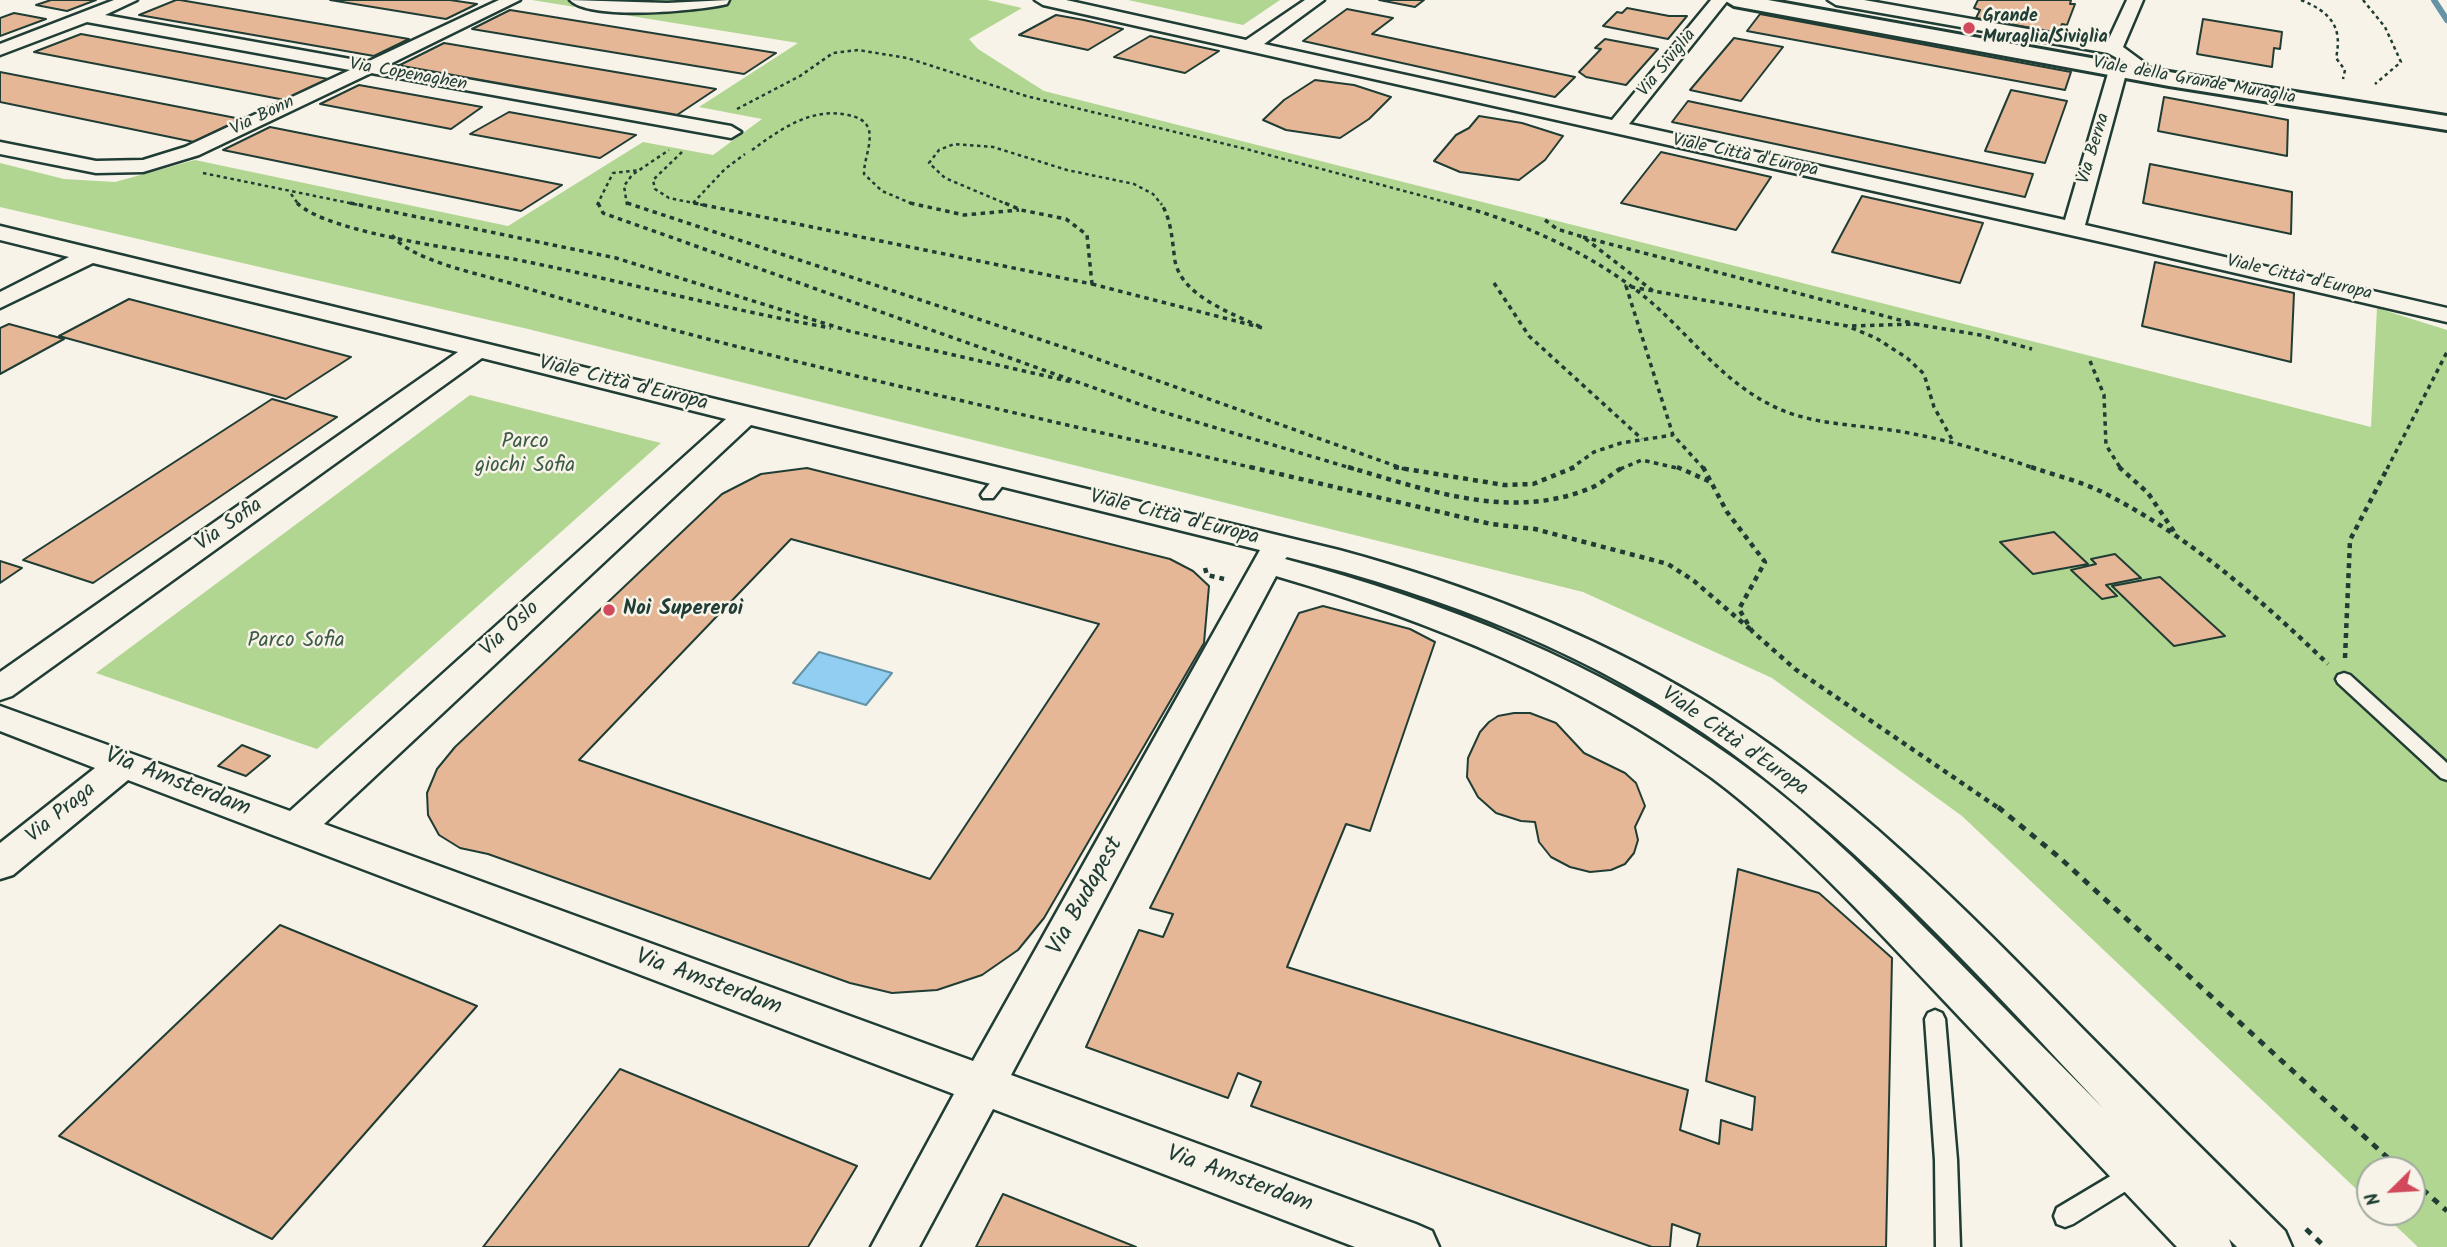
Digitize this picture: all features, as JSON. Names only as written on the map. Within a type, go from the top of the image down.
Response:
[{"type":"street","points":[[0,50],[129,0]]},
{"type":"street","name":"Via Bonn","points":[[0,148],[100,170],[138,167],[183,155],[512,0]]},
{"type":"street","points":[[578,0],[650,10],[687,8],[722,0]]},
{"type":"street","name":"Viale Città d'Europa","points":[[1042,0],[1069,2],[1256,41],[2074,221],[2374,277],[2447,297]]},
{"type":"street","name":"Viale Città d'Europa","points":[[1091,0],[1256,41]]},
{"type":"street","points":[[1256,41],[1316,0]]},
{"type":"street","name":"Via Siviglia","points":[[1620,123],[1720,0]]},
{"type":"street","name":"Viale della Grande Muraglia","points":[[1734,0],[2123,61]]},
{"type":"street","name":"Viale della Grande Muraglia","points":[[1778,0],[2337,99],[2447,123]]},
{"type":"street","points":[[1836,0],[2123,61]]},
{"type":"street","name":"Via Berna","points":[[2074,221],[2123,61],[2135,0]]},
{"type":"street","name":"Via Copenaghen","points":[[85,17],[363,69],[731,132]]},
{"type":"street","points":[[2337,99],[2447,114]]},
{"type":"street","name":"Viale Città d'Europa","points":[[2074,221],[2447,316]]},
{"type":"street","name":"Viale Città d'Europa","points":[[0,233],[77,262]]},
{"type":"street","name":"Viale Città d'Europa","points":[[0,251],[77,262],[1273,555],[1427,586],[1505,616],[1651,686],[1735,738],[1816,800],[1903,875],[2269,1247]]},
{"type":"street","points":[[0,301],[77,262]]},
{"type":"street","name":"Via Sofia","points":[[0,688],[469,356]]},
{"type":"street","name":"Via Oslo","points":[[293,830],[737,424]]},
{"type":"street","name":"Viale Città d'Europa","points":[[1273,555],[1493,640],[1617,702],[1722,768],[1860,885],[2209,1247]]},
{"type":"street","name":"Via Budapest","points":[[894,1247],[1273,555]]},
{"type":"street","name":"Via Amsterdam","points":[[0,718],[124,763],[293,830],[1416,1247]]},
{"type":"street","name":"Via Praga","points":[[0,864],[124,763]]},
{"type":"lane","points":[[2344,680],[2447,773]]},
{"type":"lane","points":[[1935,1019],[1946,1160],[1948,1247]]},
{"type":"lane","points":[[2065,1216],[2172,1149]]},
{"type":"path","points":[[2301,0],[2326,10],[2339,32],[2336,58],[2345,70],[2346,77],[2337,99]]},
{"type":"path","points":[[2337,99],[2384,79],[2401,62],[2385,27],[2363,0]]},
{"type":"path","points":[[736,110],[800,76],[833,53],[858,50],[897,56],[1026,96],[1246,149],[1487,213],[1541,235],[1602,267],[1660,310],[1703,356],[1768,404],[1800,417],[1904,432],[1954,443],[2100,491],[2176,534],[2268,607],[2344,680]]},
{"type":"path","points":[[692,203],[725,169],[794,121],[810,116],[842,113],[863,120],[868,127],[870,137],[864,174],[869,183],[881,191],[937,211],[962,215],[1021,210]]},
{"type":"path","points":[[682,152],[653,180],[655,189],[669,198],[1092,284],[1263,328],[1193,288],[1177,268],[1165,205],[1150,192],[1129,183],[1069,170],[991,146],[952,145],[932,157],[929,163],[945,178],[1021,210],[1066,219],[1087,235],[1092,284]]},
{"type":"path","points":[[669,150],[640,170],[624,186],[627,205],[1065,348],[1394,467],[1504,485],[1533,484],[1579,465],[1594,452],[1673,435]]},
{"type":"path","points":[[183,155],[199,172],[616,258],[849,331]]},
{"type":"path","points":[[640,170],[613,173],[597,206],[603,213],[1087,385],[1254,440],[1474,501],[1523,505],[1563,497],[1593,487],[1621,468],[1642,460],[1673,465],[1712,482]]},
{"type":"path","points":[[291,193],[295,204],[314,214],[392,235],[528,261],[779,320],[849,331],[1087,385]]},
{"type":"path","points":[[1545,220],[1557,229],[1583,237],[1914,324],[1980,335],[2032,349]]},
{"type":"path","points":[[392,235],[400,246],[442,262],[566,300],[712,339],[1478,521],[1535,529],[1657,561],[1694,581],[1795,669],[1997,806],[2060,858],[2386,1156]]},
{"type":"path","points":[[1583,237],[1654,291]]},
{"type":"path","points":[[1493,283],[1529,336],[1643,440]]},
{"type":"path","points":[[1626,286],[1847,326],[1914,324]]},
{"type":"path","points":[[1626,286],[1673,435],[1702,465],[1727,512],[1765,562],[1739,609],[1752,631]]},
{"type":"path","points":[[1847,326],[1876,338],[1908,358],[1924,374],[1934,407],[1954,443]]},
{"type":"path","points":[[2344,680],[2350,540],[2447,352]]},
{"type":"path","points":[[2090,361],[2104,395],[2106,445],[2117,465],[2148,493],[2176,534]]},
{"type":"path","points":[[1205,568],[1208,575],[1232,581]]},
{"type":"path","points":[[2426,1192],[2447,1211]]},
{"type":"green space","points":[[532,0],[987,0],[1022,8],[969,39],[978,49],[1044,91],[2371,427],[2377,308],[2447,330],[2447,1247],[2418,1247],[2396,1226],[2426,1226],[2426,1156],[2356,1156],[2356,1189],[1962,816],[1772,678],[1583,592],[528,329],[0,207],[0,163],[64,179],[115,182],[195,160],[508,226],[643,142],[713,155],[762,119],[699,107],[798,43]]},
{"type":"green space","points":[[1128,0],[1280,0],[1243,25]]},
{"type":"green space","name":"Parco Sofia","points":[[470,395],[661,443],[317,749],[96,673]]},
{"type":"water","points":[[819,652],[892,673],[866,705],[793,683]]},
{"type":"building","points":[[51,0],[96,0],[67,11],[36,5]]},
{"type":"building","points":[[176,0],[409,39],[374,56],[139,15]]},
{"type":"building","points":[[330,0],[450,0],[477,4],[446,19]]},
{"type":"building","points":[[1379,0],[1424,0],[1415,7]]},
{"type":"building","points":[[1978,0],[2071,0],[2070,4],[2075,4],[2067,25],[2062,24],[2058,33],[1976,18],[1980,10],[1974,8]]},
{"type":"building","points":[[1627,8],[1669,16],[1687,16],[1668,39],[1603,26],[1617,12],[1622,13]]},
{"type":"building","points":[[1347,9],[1393,18],[1372,34],[1575,77],[1555,97],[1303,41]]},
{"type":"building","points":[[510,10],[776,53],[744,74],[472,29]]},
{"type":"building","points":[[14,13],[46,19],[0,36],[0,18]]},
{"type":"building","points":[[1760,14],[2071,72],[2065,90],[1747,31]]},
{"type":"building","points":[[1056,15],[1123,29],[1088,50],[1019,35]]},
{"type":"building","points":[[2203,19],[2282,32],[2280,49],[2274,48],[2272,67],[2197,54]]},
{"type":"building","points":[[81,34],[328,79],[285,100],[34,52]]},
{"type":"building","points":[[1150,36],[1219,51],[1185,73],[1114,57]]},
{"type":"building","points":[[1734,38],[1783,47],[1741,101],[1690,90]]},
{"type":"building","points":[[1605,39],[1658,49],[1626,85],[1586,77],[1579,72],[1601,49],[1595,48]]},
{"type":"building","points":[[444,43],[716,89],[674,117],[396,67]]},
{"type":"building","points":[[0,72],[241,119],[194,142],[0,102]]},
{"type":"building","points":[[1315,80],[1354,85],[1391,97],[1369,119],[1340,138],[1286,130],[1263,120],[1284,100]]},
{"type":"building","points":[[359,85],[482,107],[451,129],[320,104]]},
{"type":"building","points":[[2011,90],[2067,101],[2045,163],[1985,151]]},
{"type":"building","points":[[2164,97],[2288,120],[2287,156],[2158,131]]},
{"type":"building","points":[[1688,101],[2033,174],[2025,197],[1672,122]]},
{"type":"building","points":[[509,112],[636,135],[600,158],[470,134]]},
{"type":"building","points":[[1479,116],[1522,123],[1563,136],[1545,160],[1519,180],[1460,172],[1434,161],[1456,135],[1469,128]]},
{"type":"building","points":[[270,127],[562,185],[521,211],[223,150]]},
{"type":"building","points":[[1661,152],[1771,177],[1736,230],[1621,203]]},
{"type":"building","points":[[2150,164],[2292,192],[2291,234],[2143,203]]},
{"type":"building","points":[[1862,196],[1983,223],[1960,283],[1832,252]]},
{"type":"building","points":[[2155,262],[2294,293],[2291,362],[2142,326]]},
{"type":"building","points":[[129,299],[351,357],[286,399],[59,336]]},
{"type":"building","points":[[9,324],[64,339],[0,374],[0,328]]},
{"type":"building","points":[[272,399],[337,417],[93,583],[23,560]]},
{"type":"building","points":[[807,468],[1170,559],[1193,571],[1209,586],[1204,643],[1044,918],[1018,950],[982,975],[937,990],[892,993],[850,983],[488,854],[460,848],[439,835],[428,815],[427,793],[437,769],[455,747],[722,494],[761,474]],"holes":[[[791,539],[1099,624],[930,879],[579,760]]]},
{"type":"building","points":[[2054,532],[2088,564],[2033,574],[2000,542]]},
{"type":"building","points":[[2115,554],[2141,578],[2106,585],[2117,596],[2102,599],[2071,570],[2096,564],[2091,559]]},
{"type":"building","points":[[0,561],[22,568],[0,583]]},
{"type":"building","points":[[2160,577],[2225,636],[2174,646],[2112,586]]},
{"type":"building","points":[[1323,606],[1410,629],[1435,642],[1370,831],[1346,824],[1287,967],[1688,1090],[1680,1130],[1719,1144],[1721,1120],[1752,1130],[1755,1097],[1706,1081],[1738,869],[1819,893],[1892,958],[1886,1247],[1697,1247],[1700,1234],[1672,1224],[1670,1247],[1652,1247],[1251,1106],[1261,1082],[1238,1073],[1228,1098],[1086,1047],[1139,930],[1163,937],[1173,914],[1150,908],[1299,613]]},
{"type":"building","points":[[1530,713],[1556,723],[1584,753],[1625,773],[1636,783],[1645,806],[1635,827],[1638,840],[1634,853],[1625,864],[1611,870],[1590,872],[1570,867],[1551,857],[1539,842],[1535,822],[1521,821],[1496,813],[1478,797],[1467,777],[1468,758],[1480,732],[1489,722],[1498,716]]},
{"type":"building","points":[[242,745],[270,756],[246,776],[218,766]]},
{"type":"building","points":[[280,925],[477,1006],[272,1239],[59,1136]]},
{"type":"building","points":[[620,1069],[857,1166],[808,1247],[483,1247]]},
{"type":"building","points":[[1003,1194],[1136,1247],[976,1247]]},
{"type":"waterway","points":[[2434,0],[2447,20]]},
{"type":"place","name":"Grande Muraglia/Siviglia","points":[[1969,28]]},
{"type":"place","name":"Noi Supereroi","points":[[609,610]]},
{"type":"park label","name":"Parco giochi Sofia","points":[[525,455]]}]
